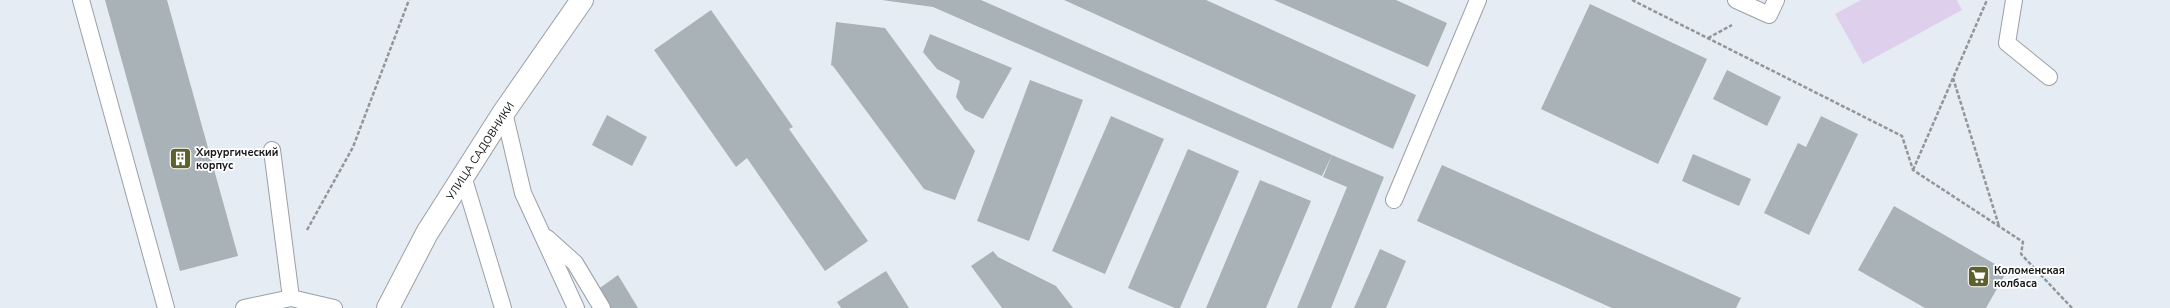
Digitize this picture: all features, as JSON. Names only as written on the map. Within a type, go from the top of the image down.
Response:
[{"type":"street","name":"УЛИЦА САДОВНИКИ","points":[[388,308],[427,233],[504,112],[582,0]]},
{"type":"lane","points":[[81,0],[166,308]]},
{"type":"lane","points":[[1394,200],[1478,0]]},
{"type":"lane","points":[[1736,0],[1769,15],[1776,0]]},
{"type":"lane","points":[[2014,0],[2007,43],[2049,76]]},
{"type":"lane","points":[[504,112],[523,193],[576,308]]},
{"type":"lane","points":[[272,150],[291,298]]},
{"type":"lane","points":[[463,176],[503,308]]},
{"type":"lane","points":[[541,232],[575,263],[602,308]]},
{"type":"lane","points":[[244,308],[291,298],[334,308]]},
{"type":"path","points":[[287,265],[353,147],[408,0]]},
{"type":"path","points":[[1632,0],[1902,136],[1913,170],[2023,242],[2021,254],[2072,308]]},
{"type":"path","points":[[1913,170],[1987,0]]},
{"type":"path","points":[[1953,78],[2000,226]]},
{"type":"shaded area","points":[[1861,0],[1957,0],[1962,10],[1863,64],[1835,14]]},
{"type":"building","name":"Хирургический корпус","points":[[105,0],[167,0],[238,256],[180,271]]},
{"type":"building","points":[[882,0],[981,0],[1332,155],[1322,176],[933,7]]},
{"type":"building","points":[[1064,0],[1206,0],[1416,95],[1393,149]]},
{"type":"building","points":[[1274,0],[1396,0],[1447,23],[1428,67]]},
{"type":"building","points":[[1590,4],[1707,59],[1658,164],[1541,109]]},
{"type":"building","points":[[711,10],[793,127],[789,129],[868,241],[825,271],[747,158],[736,167],[654,50]]},
{"type":"building","points":[[836,22],[885,28],[975,151],[955,200],[924,189],[831,65]]},
{"type":"building","points":[[930,34],[1012,68],[983,119],[965,110],[956,97],[960,81],[937,69],[923,52]]},
{"type":"building","points":[[1727,70],[1781,97],[1767,126],[1713,99]]},
{"type":"building","points":[[1030,80],[1083,100],[1029,241],[977,221]]},
{"type":"building","points":[[607,115],[647,137],[632,166],[592,145]]},
{"type":"building","points":[[1111,116],[1164,139],[1105,274],[1052,251]]},
{"type":"building","points":[[1821,116],[1858,134],[1809,235],[1764,213],[1798,143],[1806,147]]},
{"type":"building","points":[[1188,149],[1239,171],[1180,308],[1175,308],[1128,288]]},
{"type":"building","points":[[1693,154],[1751,179],[1739,206],[1682,181]]},
{"type":"building","points":[[1332,155],[1384,177],[1331,308],[1297,308],[1347,187],[1323,177]]},
{"type":"building","points":[[1442,165],[1741,298],[1736,308],[1612,308],[1417,221]]},
{"type":"building","points":[[1260,180],[1311,201],[1266,308],[1206,308]]},
{"type":"building","points":[[1894,206],[2007,271],[1986,308],[1925,308],[1858,270]]},
{"type":"building","points":[[1380,249],[1406,261],[1386,308],[1354,308]]},
{"type":"building","points":[[993,251],[998,257],[1056,286],[1073,308],[1002,308],[971,266]]},
{"type":"building","points":[[886,271],[909,308],[841,308],[837,302]]},
{"type":"building","points":[[618,275],[638,308],[591,308],[597,290]]},
{"type":"place","name":"Хирургический корпус","points":[[180,158]]},
{"type":"place","name":"Коломенская колбаса","points":[[1978,276]]}]
